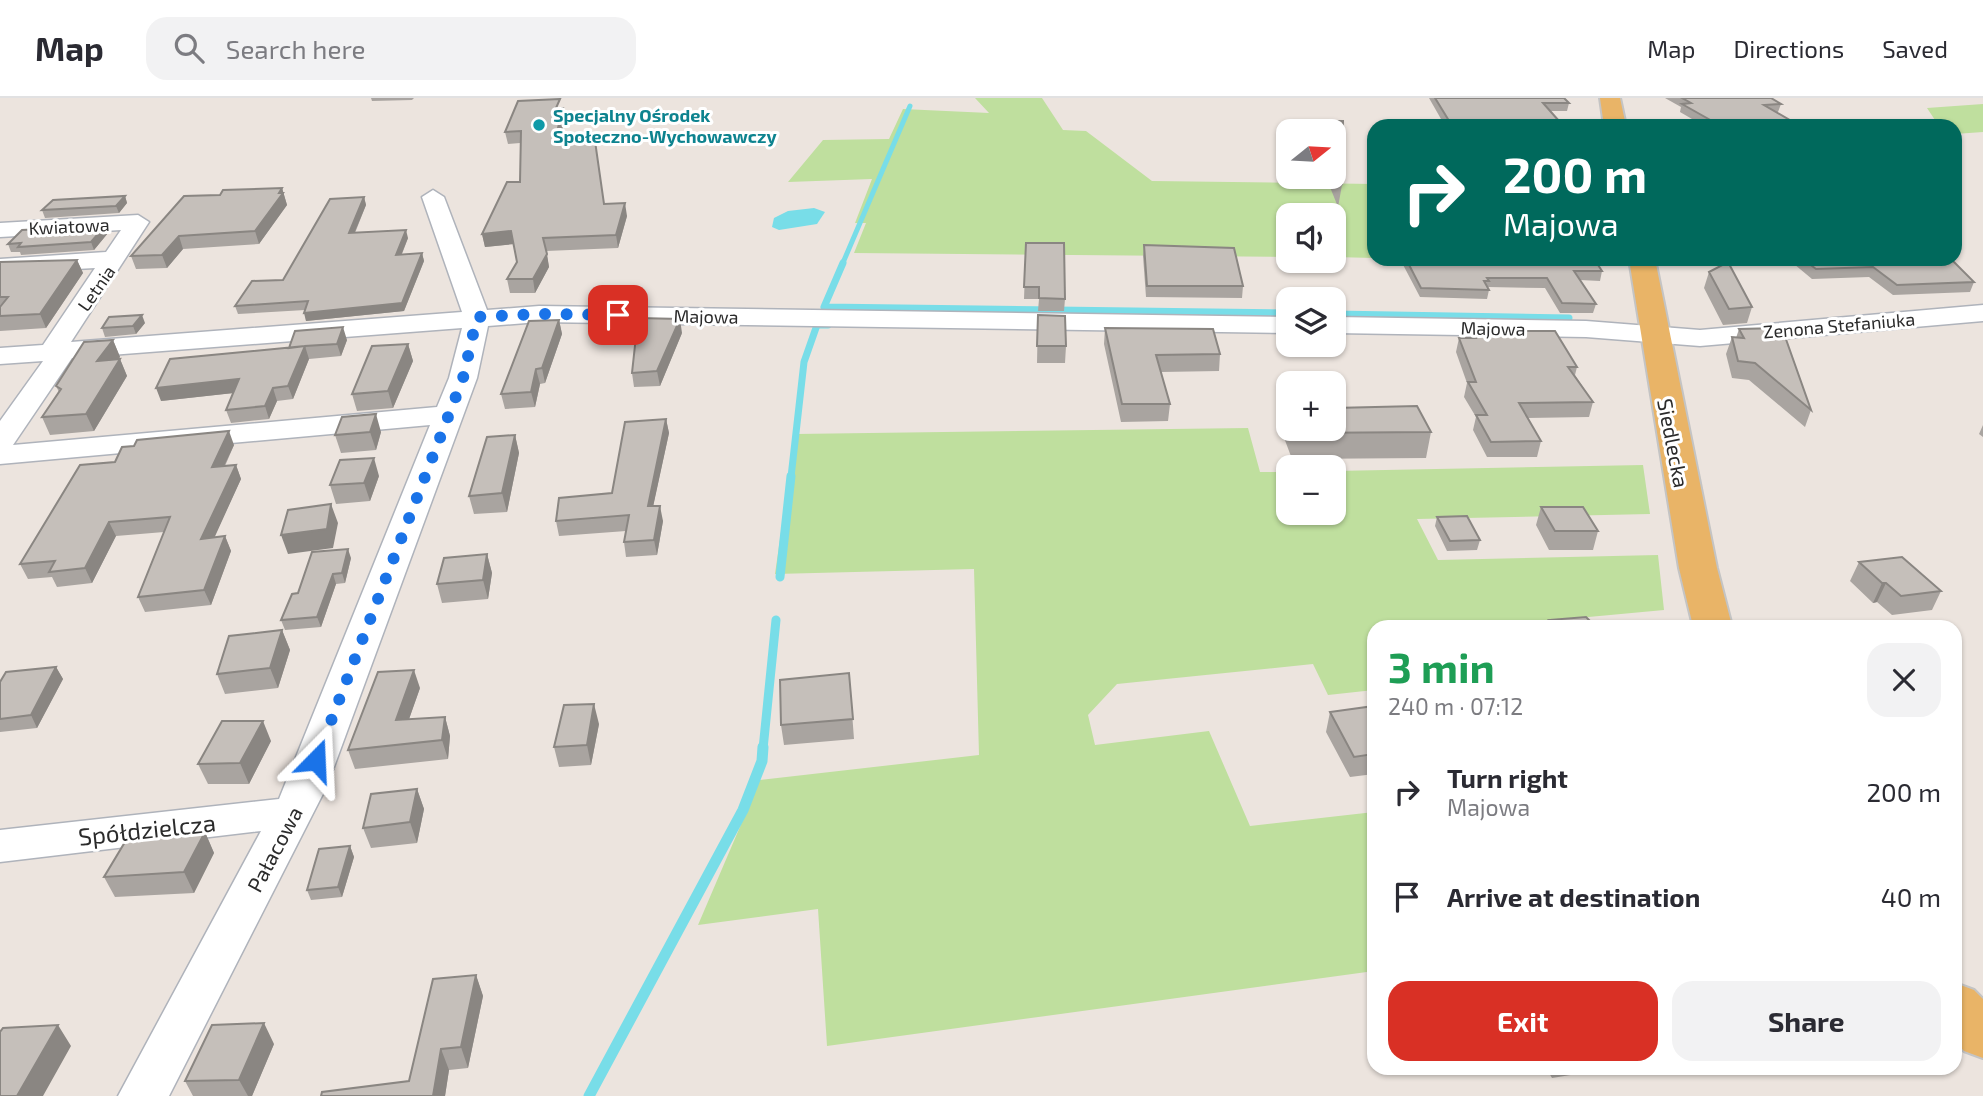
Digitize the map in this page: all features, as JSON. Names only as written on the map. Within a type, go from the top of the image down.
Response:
[{"type":"main road","points":[[1610,98],[1614,119]]},
{"type":"main road","name":"Siedlecka","points":[[1643,266],[1653,333],[1698,568],[1711,620]]},
{"type":"main road","points":[[1962,1012],[1983,1035]]},
{"type":"street","points":[[433,197],[477,317]]},
{"type":"street","name":"Kwiatowa","points":[[0,230],[138,222]]},
{"type":"street","name":"Letnia","points":[[0,442],[138,222]]},
{"type":"street","points":[[0,266],[116,259]]},
{"type":"street","name":"Zenona Stefaniuka","points":[[1653,333],[1700,338],[1983,313]]},
{"type":"street","name":"Majowa","points":[[0,356],[539,314],[1276,325]]},
{"type":"street","name":"Pałacowa","points":[[143,1096],[294,812],[463,378],[477,317]]},
{"type":"street","name":"Majowa","points":[[1346,325],[1586,329],[1653,333]]},
{"type":"street","points":[[0,455],[449,415]]},
{"type":"street","name":"Spółdzielcza","points":[[0,846],[294,812]]},
{"type":"green space","points":[[975,98],[1042,98],[1063,130],[1086,131],[1152,181],[1276,183],[1276,189],[1346,189],[1346,184],[1367,184],[1367,258],[1346,257],[1346,203],[1276,203],[1276,257],[854,253],[866,223],[855,223],[872,179],[788,182],[823,140],[889,139],[903,109],[989,113]]},
{"type":"green space","points":[[1983,104],[1983,132],[1962,134],[1962,119],[1934,119],[1927,108]]},
{"type":"green space","points":[[1248,428],[1260,472],[1276,472],[1276,525],[1346,525],[1346,471],[1643,465],[1650,514],[1417,519],[1438,560],[1658,555],[1664,610],[1556,620],[1367,620],[1367,691],[1328,695],[1313,664],[1117,684],[1088,715],[1095,745],[1209,731],[1250,826],[1367,813],[1367,972],[827,1046],[818,909],[698,925],[760,780],[979,755],[974,569],[775,574],[795,434]]},
{"type":"water","points":[[814,208],[825,212],[817,224],[779,230],[772,227],[774,218],[788,211]]},
{"type":"building","points":[[1435,98],[1564,98],[1569,103],[1543,103],[1557,119],[1448,119]]},
{"type":"building","points":[[1682,98],[1771,98],[1781,104],[1764,105],[1788,119],[1709,119],[1682,104],[1691,103]]},
{"type":"building","points":[[560,99],[556,108],[563,108],[556,136],[594,134],[604,204],[625,203],[616,235],[543,238],[547,254],[533,279],[507,279],[517,262],[511,231],[482,234],[507,182],[520,182],[521,131],[505,132],[518,101]]},
{"type":"building","points":[[282,188],[279,193],[283,193],[255,231],[179,236],[162,255],[131,256],[184,196],[220,195],[223,190]]},
{"type":"building","points":[[125,196],[116,206],[42,210],[53,200]]},
{"type":"building","points":[[364,197],[349,233],[406,230],[396,255],[422,253],[402,303],[304,313],[308,301],[235,306],[252,281],[283,280],[330,199]]},
{"type":"building","points":[[105,226],[91,242],[18,247],[21,243],[8,244],[22,230]]},
{"type":"building","points":[[1026,243],[1064,243],[1065,299],[1039,298],[1039,287],[1024,287]]},
{"type":"building","points":[[1144,245],[1234,248],[1243,286],[1147,286]]},
{"type":"building","points":[[77,260],[40,314],[0,316],[0,307],[8,297],[0,297],[0,262]]},
{"type":"building","points":[[1410,266],[1599,266],[1602,271],[1574,271],[1596,304],[1562,303],[1547,278],[1487,278],[1489,281],[1484,281],[1489,290],[1421,288]]},
{"type":"building","points":[[1720,266],[1730,266],[1752,307],[1729,309],[1709,272]]},
{"type":"building","points":[[1812,266],[1958,266],[1974,282],[1897,285],[1873,267],[1816,269]]},
{"type":"building","points":[[142,315],[133,326],[102,328],[109,317]]},
{"type":"building","points":[[1038,315],[1065,316],[1066,346],[1037,346]]},
{"type":"building","points":[[638,318],[680,319],[657,371],[632,373]]},
{"type":"building","points":[[559,320],[542,368],[536,369],[531,392],[501,394],[529,321]]},
{"type":"building","points":[[343,327],[337,344],[305,346],[288,386],[273,388],[265,406],[226,410],[239,379],[156,388],[170,359],[289,348],[295,331]]},
{"type":"building","points":[[1105,328],[1213,329],[1220,354],[1156,355],[1170,404],[1122,404]]},
{"type":"building","points":[[1782,328],[1811,410],[1755,363],[1738,361],[1732,337],[1744,338],[1739,329]]},
{"type":"building","points":[[1473,331],[1555,331],[1577,367],[1568,367],[1593,402],[1519,403],[1541,441],[1491,442],[1476,415],[1487,415],[1468,382],[1476,382],[1459,338],[1476,338]]},
{"type":"building","points":[[113,340],[97,361],[120,359],[86,414],[42,417],[61,389],[56,386],[84,342]]},
{"type":"building","points":[[408,344],[388,391],[352,394],[372,346]]},
{"type":"building","points":[[1417,406],[1431,432],[1346,433],[1346,408]]},
{"type":"building","points":[[376,414],[370,432],[335,435],[342,417]]},
{"type":"building","points":[[666,419],[648,506],[660,506],[654,540],[624,542],[629,515],[556,521],[559,498],[612,493],[625,422]]},
{"type":"building","points":[[229,431],[212,467],[236,465],[201,539],[225,536],[204,590],[138,597],[170,517],[109,522],[85,568],[49,572],[55,561],[20,564],[80,465],[115,462],[122,447],[134,446],[137,440]]},
{"type":"building","points":[[515,435],[502,493],[469,496],[487,437]]},
{"type":"building","points":[[374,458],[364,483],[330,485],[340,460]]},
{"type":"building","points":[[331,504],[327,529],[281,535],[288,510]]},
{"type":"building","points":[[1541,507],[1583,507],[1598,531],[1555,531]]},
{"type":"building","points":[[1467,516],[1480,540],[1450,541],[1437,517]]},
{"type":"building","points":[[348,549],[342,573],[333,574],[317,617],[281,620],[292,594],[298,593],[312,552]]},
{"type":"building","points":[[487,554],[483,580],[437,584],[444,558]]},
{"type":"building","points":[[1902,557],[1941,591],[1901,596],[1859,562]]},
{"type":"building","points":[[1586,617],[1589,620],[1549,620]]},
{"type":"building","points":[[282,630],[270,668],[217,674],[229,636]]},
{"type":"building","points":[[56,667],[31,715],[0,719],[0,682],[6,672]]},
{"type":"building","points":[[414,670],[396,720],[445,717],[442,740],[348,750],[378,672]]},
{"type":"building","points":[[849,673],[853,719],[781,725],[780,680]]},
{"type":"building","points":[[594,704],[587,745],[554,747],[564,705]]},
{"type":"building","points":[[1367,707],[1367,755],[1354,757],[1330,712]]},
{"type":"building","points":[[222,721],[263,721],[240,763],[198,764]]},
{"type":"building","points":[[417,789],[410,822],[363,828],[371,794]]},
{"type":"building","points":[[205,832],[184,872],[104,877],[128,837]]},
{"type":"building","points":[[350,846],[338,887],[307,890],[319,849]]},
{"type":"building","points":[[476,975],[461,1047],[441,1049],[433,1096],[321,1096],[322,1092],[409,1081],[433,979]]},
{"type":"building","points":[[264,1023],[239,1080],[185,1081],[212,1025]]},
{"type":"building","points":[[58,1025],[17,1096],[0,1096],[0,1032],[3,1028]]},
{"type":"waterway","points":[[842,265],[910,106]]},
{"type":"waterway","points":[[843,263],[824,307],[1276,313]]},
{"type":"waterway","points":[[1346,314],[1569,318]]},
{"type":"waterway","points":[[791,477],[804,362],[817,325],[828,325]]},
{"type":"waterway","points":[[780,577],[791,476]]},
{"type":"waterway","points":[[763,749],[776,620]]},
{"type":"waterway","points":[[589,1096],[743,810],[762,761],[763,747]]},
{"type":"place","name":"Specjalny Ośrodek Społeczno-Wychowawczy","points":[[539,125]]},
{"type":"route","points":[[316,760],[463,378],[477,317],[539,314],[618,315]]}]
